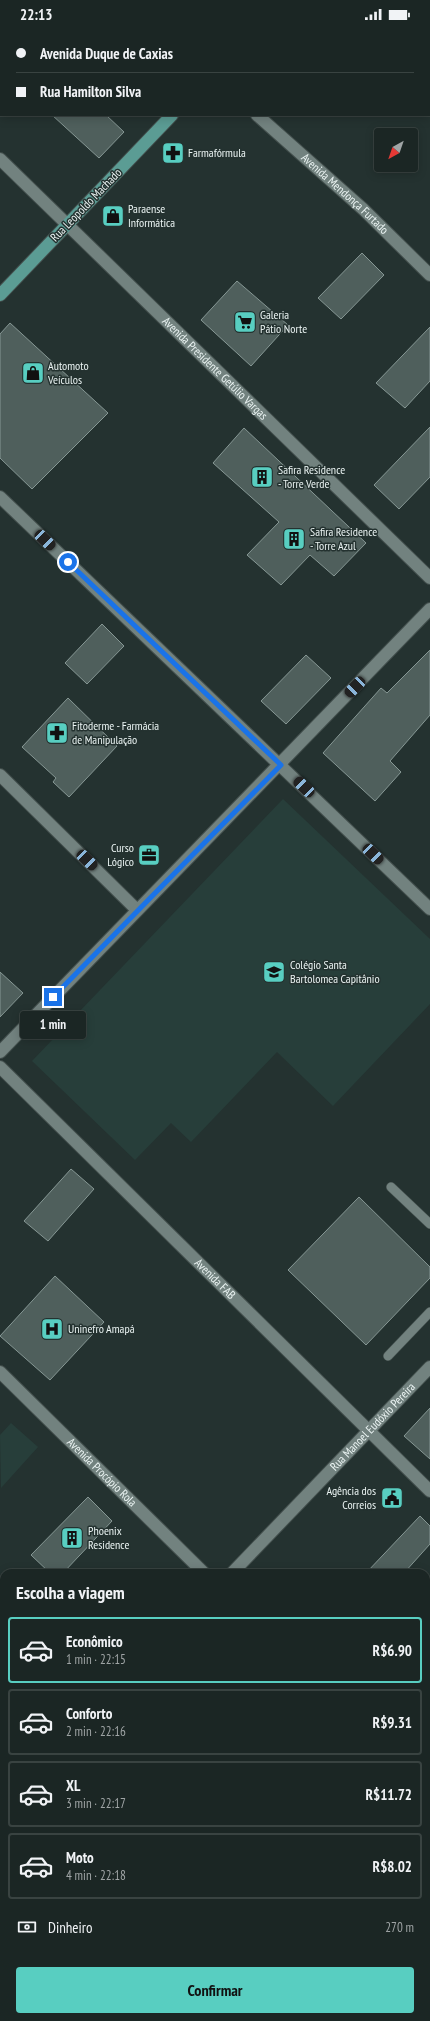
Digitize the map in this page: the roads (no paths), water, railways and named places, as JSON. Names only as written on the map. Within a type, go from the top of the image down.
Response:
[{"type":"main road","name":"Rua Leopoldo Machado","points":[[0,295],[171,116]]},
{"type":"street","name":"Avenida Mendonça Furtado","points":[[258,116],[363,209],[430,275]]},
{"type":"street","name":"Avenida Presidente Getúlio Vargas","points":[[0,159],[430,578]]},
{"type":"street","points":[[0,497],[430,909]]},
{"type":"street","points":[[0,1052],[137,910],[281,765],[430,609]]},
{"type":"street","points":[[0,775],[137,910]]},
{"type":"street","name":"Avenida FAB","points":[[0,1067],[430,1491]]},
{"type":"street","name":"Rua Manoel Eudóxio Pereira","points":[[236,1569],[430,1367]]},
{"type":"street","name":"Avenida Procópio Rola","points":[[0,1372],[200,1569]]},
{"type":"lane","points":[[391,1187],[430,1224]]},
{"type":"lane","points":[[388,1356],[430,1312]]},
{"type":"place","name":"Farmafórmula","points":[[173,153]]},
{"type":"place","name":"Paraense Informática","points":[[113,216]]},
{"type":"place","name":"Galeria Pátio Norte","points":[[245,322]]},
{"type":"place","name":"Automoto Veículos","points":[[33,373]]},
{"type":"place","name":"Safira Residence - Torre Verde","points":[[262,477]]},
{"type":"place","name":"Safira Residence - Torre Azul","points":[[294,539]]},
{"type":"place","name":"Fitoderme - Farmácia de Manipulação","points":[[57,733]]},
{"type":"place","name":"Curso Lógico","points":[[149,855]]},
{"type":"place","name":"Colégio Santa Bartolomea Capitânio","points":[[274,972]]},
{"type":"place","name":"Uninefro Amapá","points":[[52,1329]]},
{"type":"place","name":"Agência dos Correios","points":[[392,1498]]},
{"type":"place","name":"Phoenix Residence","points":[[72,1538]]}]
